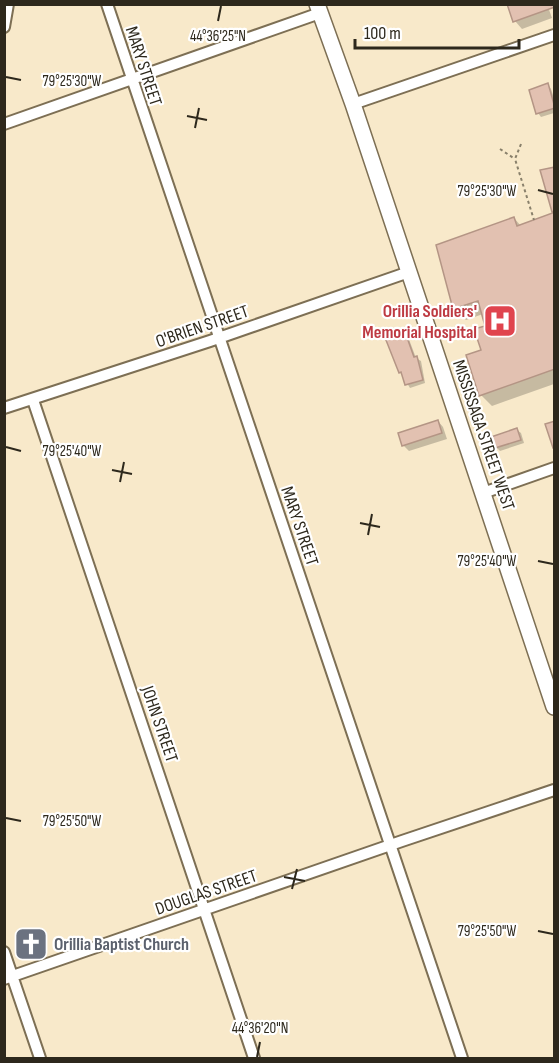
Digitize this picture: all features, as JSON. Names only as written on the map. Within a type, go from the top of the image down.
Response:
[{"type":"street","points":[[4,27],[9,4]]},
{"type":"street","name":"MARY STREET","points":[[107,4],[462,1059]]},
{"type":"street","points":[[4,124],[319,9]]},
{"type":"street","name":"MISSISSAGA STREET WEST","points":[[319,9],[551,686],[555,707]]},
{"type":"street","points":[[352,104],[555,35]]},
{"type":"street","name":"O'BRIEN STREET","points":[[4,408],[409,272]]},
{"type":"street","name":"JOHN STREET","points":[[33,400],[206,910],[254,1059]]},
{"type":"street","points":[[483,493],[555,468]]},
{"type":"street","name":"DOUGLAS STREET","points":[[9,977],[555,790]]},
{"type":"street","points":[[4,952],[9,977],[39,1059]]},
{"type":"path","points":[[515,159],[521,144]]},
{"type":"path","points":[[500,149],[515,159],[534,220]]},
{"type":"building","points":[[507,4],[555,4],[555,7],[513,22]]},
{"type":"building","points":[[548,83],[555,108],[536,114],[529,90]]},
{"type":"building","points":[[555,167],[555,211],[552,212],[540,170]]},
{"type":"building","points":[[555,212],[555,369],[479,396],[466,355],[481,350],[474,329],[485,326],[478,301],[453,309],[436,245],[514,217],[517,226]]},
{"type":"building","points":[[404,329],[414,357],[417,356],[423,380],[405,385],[384,335]]},
{"type":"building","points":[[438,420],[442,433],[402,446],[398,433]]},
{"type":"building","points":[[555,421],[555,447],[553,448],[545,424]]},
{"type":"building","points":[[517,428],[521,440],[495,448],[491,437]]},
{"type":"place","name":"Orillia Soldiers' Memorial Hospital","points":[[500,321]]},
{"type":"place","name":"Orillia Baptist Church","points":[[31,944]]}]
